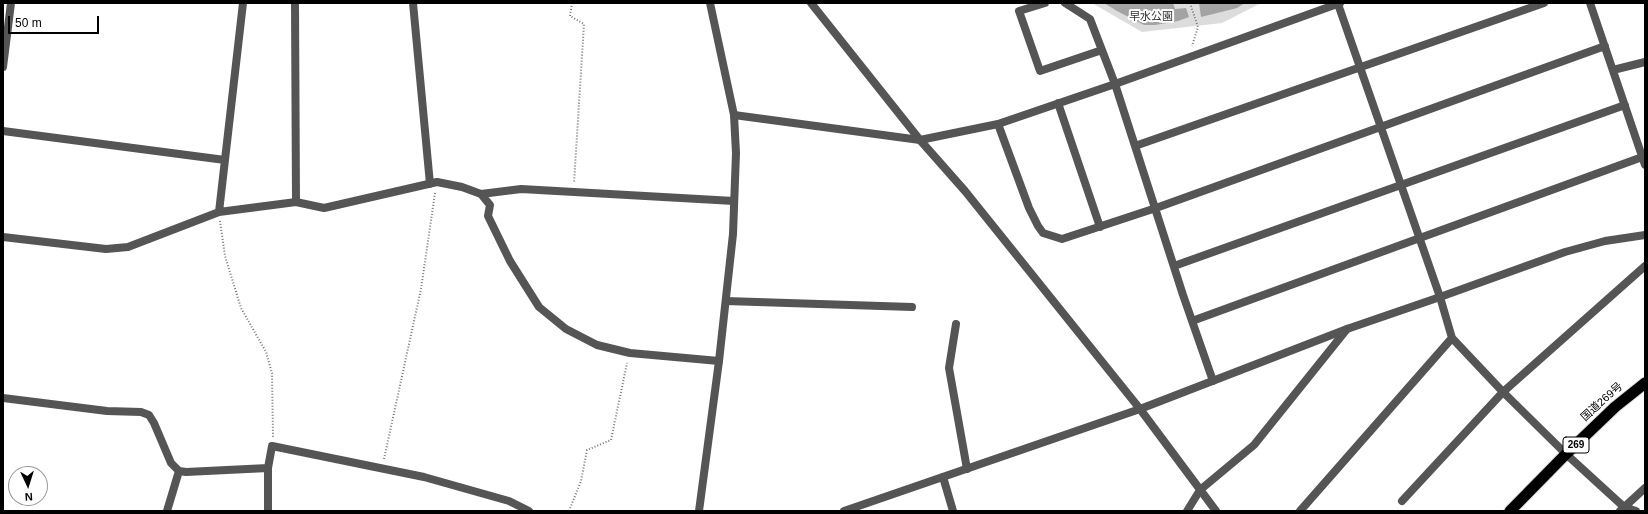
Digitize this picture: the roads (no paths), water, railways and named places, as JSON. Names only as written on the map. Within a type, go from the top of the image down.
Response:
[{"type":"highway","name":"国道269号","points":[[1510,511],[1615,407],[1645,383]]},
{"type":"street","points":[[3,67],[11,3]]},
{"type":"street","points":[[219,212],[243,3]]},
{"type":"street","points":[[295,3],[296,202]]},
{"type":"street","points":[[413,3],[433,183]]},
{"type":"street","points":[[698,511],[726,301],[733,234],[736,152],[734,115],[710,3]]},
{"type":"street","points":[[811,3],[920,140],[965,191],[1140,409],[1216,511]]},
{"type":"street","points":[[1045,3],[1019,11],[1040,71],[1102,50]]},
{"type":"street","points":[[1065,3],[1090,19],[1115,84],[1134,146],[1213,381]]},
{"type":"street","points":[[734,115],[920,140],[998,124],[1115,84],[1339,3],[1440,297],[1452,338],[1503,392],[1622,509],[1636,511]]},
{"type":"street","points":[[1134,146],[1544,3]]},
{"type":"street","points":[[1192,321],[1420,238],[1644,160],[1590,3]]},
{"type":"street","points":[[998,124],[1029,208],[1043,233],[1062,240],[1156,208],[1605,46]]},
{"type":"street","points":[[1613,70],[1645,62]]},
{"type":"street","points":[[1058,103],[1100,227]]},
{"type":"street","points":[[1174,266],[1625,104]]},
{"type":"street","points":[[3,131],[225,160]]},
{"type":"street","points":[[3,237],[106,249],[128,247],[219,212],[296,202],[324,208],[433,183],[462,187],[481,194],[521,189],[734,201]]},
{"type":"street","points":[[481,194],[490,205],[488,216],[510,261],[539,307],[566,329],[597,345],[630,353],[719,361]]},
{"type":"street","points":[[844,511],[1140,409],[1347,328],[1440,297],[1565,252],[1605,241],[1645,235]]},
{"type":"street","points":[[1402,501],[1503,392],[1645,266]]},
{"type":"street","points":[[726,301],[912,307]]},
{"type":"street","points":[[956,324],[949,368],[967,469]]},
{"type":"street","points":[[1188,511],[1200,490],[1254,444],[1347,328]]},
{"type":"street","points":[[1300,511],[1452,338]]},
{"type":"street","points":[[3,398],[107,411],[141,412],[149,415],[154,423],[171,463],[179,471],[186,472],[268,468]]},
{"type":"street","points":[[268,511],[268,468],[272,446],[424,477],[509,501],[529,511]]},
{"type":"street","points":[[167,511],[179,471]]},
{"type":"street","points":[[943,477],[953,511]]},
{"type":"street","points":[[1622,509],[1645,488]]},
{"type":"park label","name":"早水公園","points":[[1151,17]]}]
